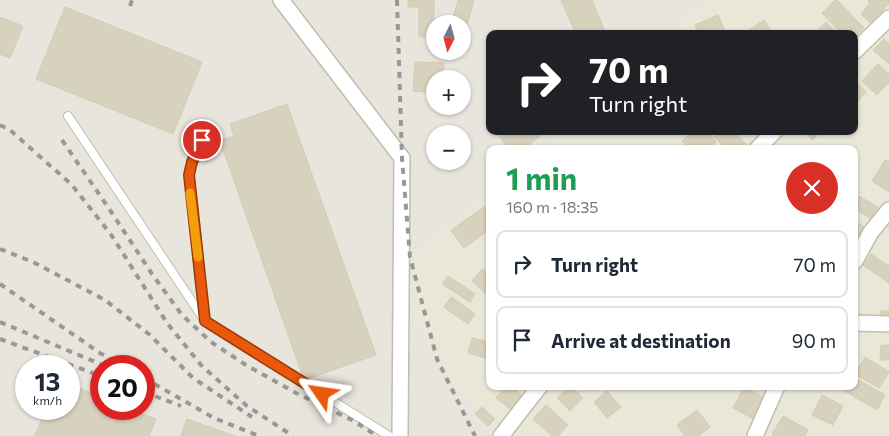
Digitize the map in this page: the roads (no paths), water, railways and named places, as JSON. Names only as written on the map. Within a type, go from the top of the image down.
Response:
[{"type":"street","points":[[280,0],[402,158],[400,436]]},
{"type":"street","points":[[858,49],[889,18]]},
{"type":"street","points":[[761,145],[771,135]]},
{"type":"street","points":[[858,256],[871,232],[889,210]]},
{"type":"street","points":[[858,323],[889,324]]},
{"type":"street","points":[[501,436],[537,390]]},
{"type":"street","points":[[755,436],[775,390]]},
{"type":"lane","points":[[68,116],[205,321],[389,436]]},
{"type":"lane","points":[[202,140],[192,162],[189,175],[205,321]]},
{"type":"railway","points":[[130,6],[132,0]]},
{"type":"railway","points":[[397,0],[402,158],[410,257],[437,359],[475,436]]},
{"type":"railway","points":[[0,125],[10,130],[72,185],[112,236],[167,323],[201,365],[247,406],[293,436]]},
{"type":"railway","points":[[62,140],[152,274],[182,315],[211,342],[246,365],[296,393],[354,421],[377,436]]},
{"type":"railway","points":[[0,249],[33,262],[105,300],[150,335],[193,378],[252,417]]},
{"type":"railway","points":[[0,284],[104,355]]},
{"type":"railway","points":[[0,322],[90,360]]},
{"type":"railway","points":[[0,339],[90,372]]},
{"type":"railway","points":[[155,384],[214,418],[259,436]]},
{"type":"railway","points":[[155,396],[181,406]]}]
